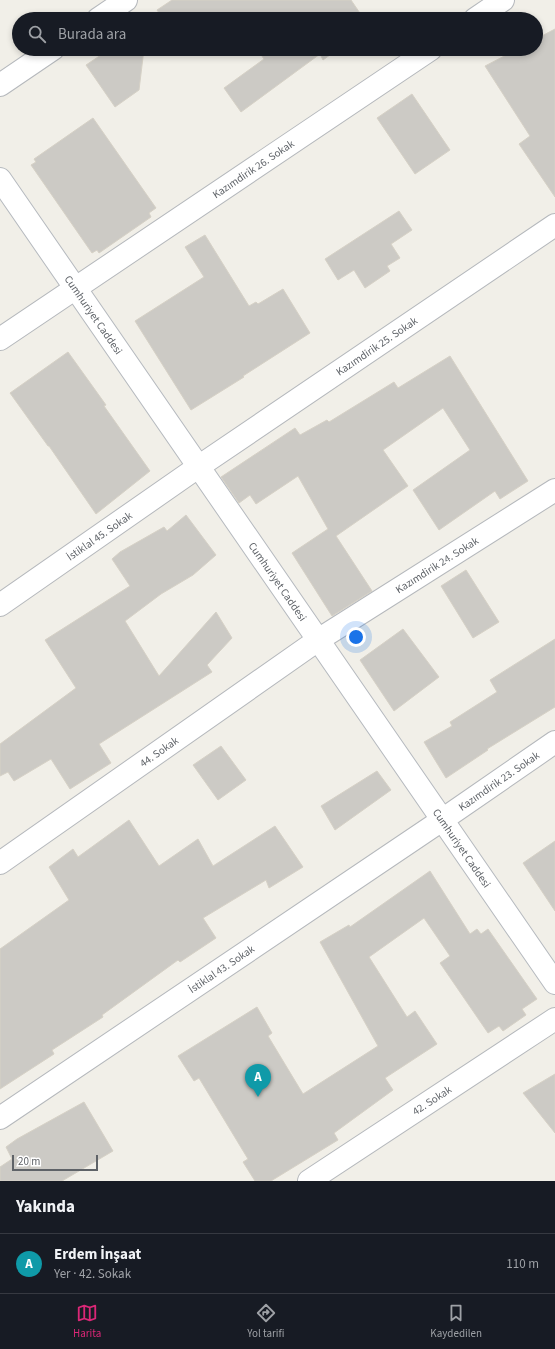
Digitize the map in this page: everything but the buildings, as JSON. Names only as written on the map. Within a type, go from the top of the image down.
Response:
[{"type":"street","points":[[108,12],[126,0]]},
{"type":"street","points":[[485,12],[503,0]]},
{"type":"street","points":[[0,85],[43,56]]},
{"type":"street","name":"Kazımdirik 26. Sokak","points":[[0,339],[420,56]]},
{"type":"street","name":"Cumhuriyet Caddesi","points":[[0,179],[555,983]]},
{"type":"street","name":"Kazımdirik 25. Sokak","points":[[198,466],[555,225]]},
{"type":"street","name":"İstiklal 45. Sokak","points":[[0,605],[198,466]]},
{"type":"street","name":"Kazımdirik 24. Sokak","points":[[318,640],[555,490]]},
{"type":"street","name":"44. Sokak","points":[[0,863],[318,640]]},
{"type":"street","name":"Kazımdirik 23. Sokak","points":[[442,820],[555,742]]},
{"type":"street","name":"İstiklal 43. Sokak","points":[[0,1118],[442,820]]},
{"type":"street","name":"42. Sokak","points":[[309,1181],[555,1019]]},
{"type":"place","name":"Erdem İnşaat","points":[[258,1097]]}]
